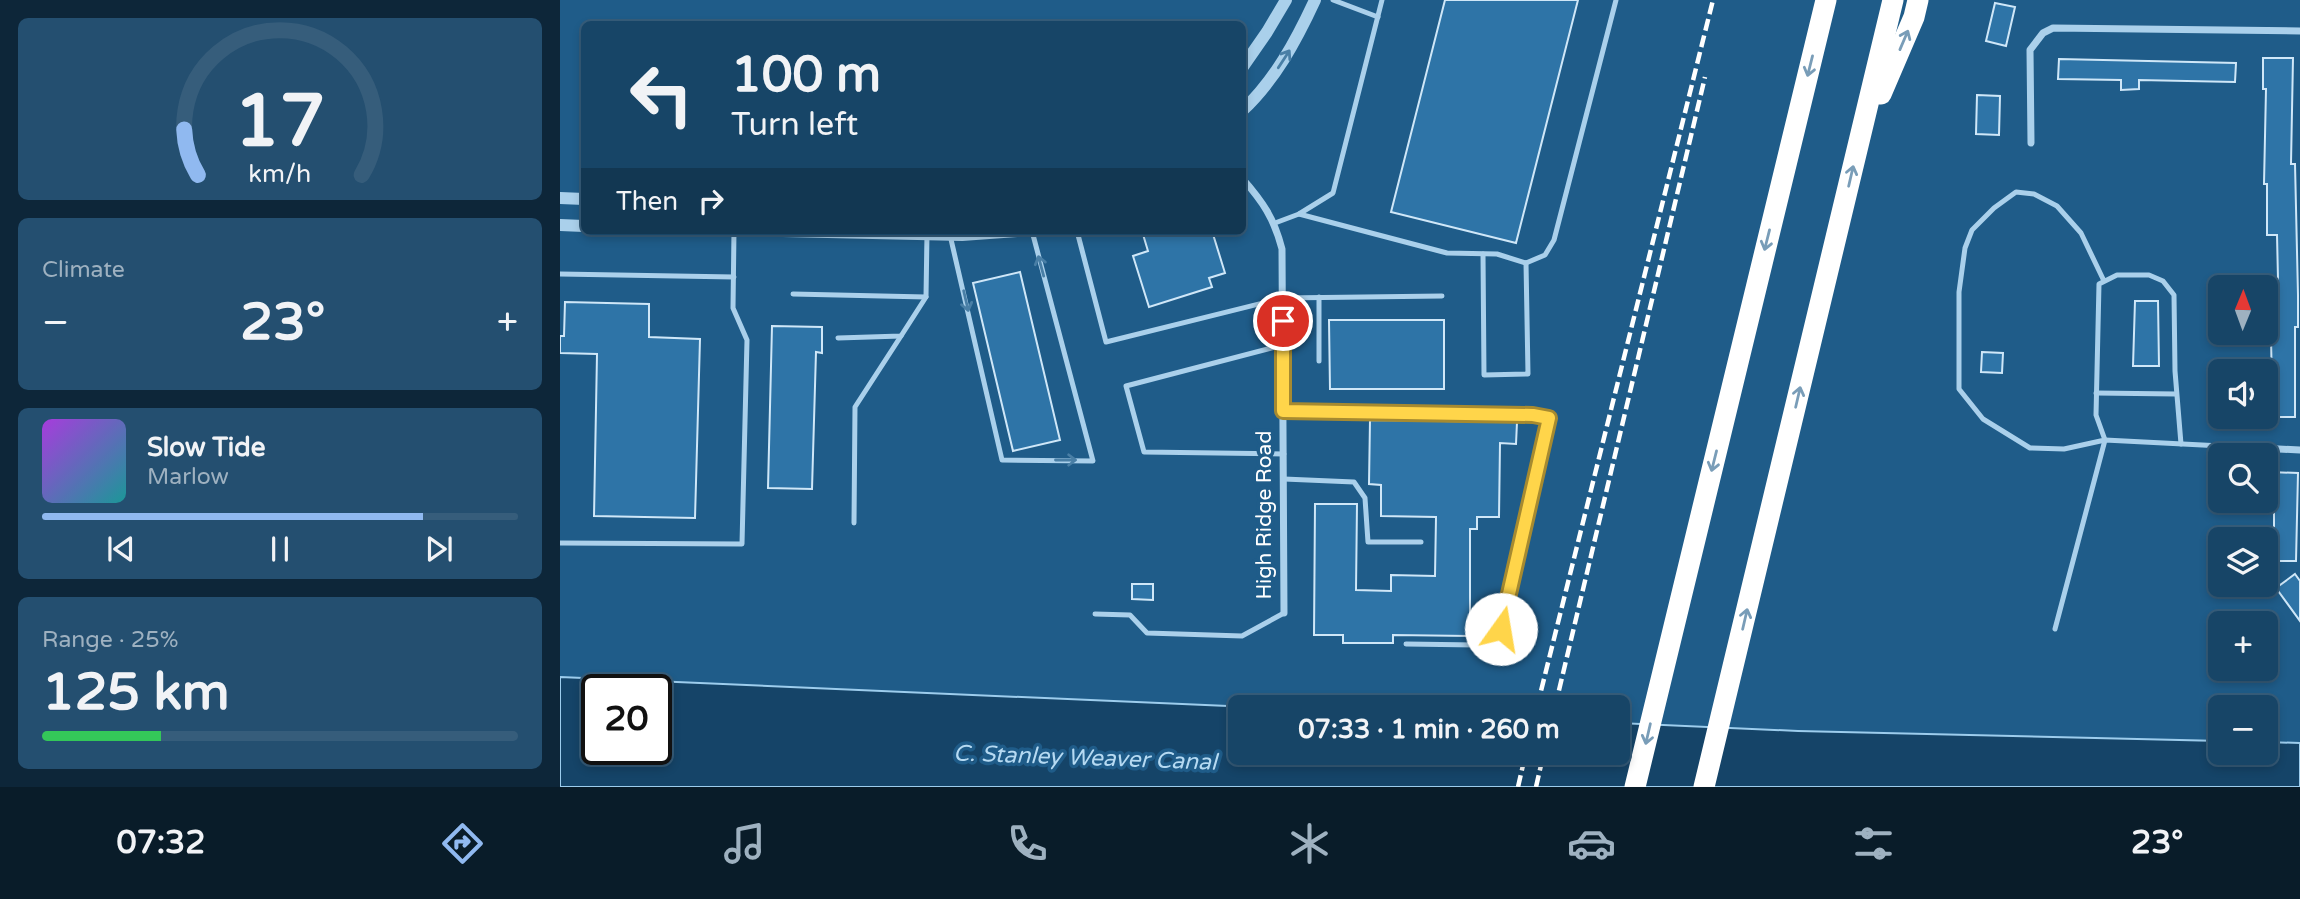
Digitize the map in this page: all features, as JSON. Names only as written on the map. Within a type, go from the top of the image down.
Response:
[{"type":"highway","points":[[1635,787],[1826,0]]},
{"type":"highway","points":[[1704,787],[1893,0]]},
{"type":"highway","points":[[1858,148],[1914,17],[1918,0]]},
{"type":"street","points":[[1246,63],[1268,33],[1286,0]]},
{"type":"street","points":[[1246,106],[1283,62],[1300,34],[1315,0]]},
{"type":"street","points":[[2031,143],[2031,51],[2035,41],[2043,33],[2053,29],[2300,32]]},
{"type":"street","name":"High Ridge Road","points":[[1246,183],[1275,223],[1282,249],[1284,613]]},
{"type":"street","points":[[560,198],[581,199]]},
{"type":"street","points":[[560,225],[581,226]]},
{"type":"street","points":[[2278,449],[2300,450]]},
{"type":"lane","points":[[1333,0],[1378,17]]},
{"type":"lane","points":[[1275,223],[1299,214],[1333,193],[1382,0]]},
{"type":"lane","points":[[1299,214],[1447,253],[1497,254],[1525,263],[1545,256],[1554,240],[1616,0]]},
{"type":"lane","points":[[2105,281],[2081,233],[2057,206],[2034,194],[2016,192],[1994,208],[1972,230],[1965,248],[1959,292],[1959,389],[1983,419],[2029,448],[2064,449],[2105,440],[2208,445]]},
{"type":"lane","points":[[560,543],[743,544],[747,340],[733,308],[734,235]]},
{"type":"lane","points":[[854,523],[855,407],[926,297],[928,235]]},
{"type":"lane","points":[[951,235],[1002,460],[1093,461],[1033,235]]},
{"type":"lane","points":[[1078,235],[1107,342],[1283,298],[1442,296]]},
{"type":"lane","points":[[1483,254],[1484,375],[1528,374],[1525,263]]},
{"type":"lane","points":[[560,274],[734,277]]},
{"type":"lane","points":[[2055,629],[2105,440],[2096,415],[2099,284],[2117,275],[2149,275],[2163,281],[2174,295],[2176,394],[2181,444]]},
{"type":"lane","points":[[793,294],[926,297]]},
{"type":"lane","points":[[1319,297],[1319,361]]},
{"type":"lane","points":[[838,338],[901,336]]},
{"type":"lane","points":[[1283,345],[1126,386],[1144,452],[1284,454]]},
{"type":"lane","points":[[2096,393],[2176,394]]},
{"type":"lane","points":[[1283,411],[1533,415],[1549,418],[1501,629],[1476,623],[1476,645],[1406,644]]},
{"type":"lane","points":[[1284,479],[1354,482],[1365,498],[1368,542],[1421,542]]},
{"type":"lane","points":[[1095,614],[1130,615],[1147,633],[1242,636],[1284,613]]},
{"type":"water","name":"C. Stanley Weaver Canal","points":[[560,677],[581,678],[581,765],[672,765],[672,682],[1228,706],[1228,765],[1630,765],[1630,723],[1798,731],[2208,741],[2208,765],[2278,765],[2278,742],[2300,743],[2300,787],[560,787]]},
{"type":"building","points":[[1445,0],[1578,0],[1516,243],[1391,212]]},
{"type":"building","points":[[1995,3],[2015,7],[2006,46],[1986,41]]},
{"type":"building","points":[[2263,58],[2293,58],[2291,164],[2295,164],[2298,295],[2298,327],[2295,327],[2295,417],[2278,417],[2278,359],[2271,359],[2271,345],[2278,345],[2277,235],[2267,235],[2267,184],[2264,184],[2266,89],[2263,89]]},
{"type":"building","points":[[2059,59],[2236,63],[2235,82],[2139,80],[2139,89],[2121,90],[2121,80],[2058,79]]},
{"type":"building","points":[[1977,95],[2000,96],[1999,135],[1976,134]]},
{"type":"building","points":[[1143,235],[1213,235],[1225,273],[1209,278],[1212,287],[1149,307],[1133,256],[1148,251]]},
{"type":"building","points":[[1020,272],[1060,440],[1013,451],[973,283]]},
{"type":"building","points":[[2135,301],[2158,301],[2159,366],[2133,366]]},
{"type":"building","points":[[565,302],[649,304],[649,337],[700,339],[695,518],[594,516],[597,354],[560,353],[560,336],[564,336]]},
{"type":"building","points":[[1329,320],[1444,320],[1444,389],[1330,389]]},
{"type":"building","points":[[772,326],[822,327],[822,353],[816,352],[812,489],[768,488]]},
{"type":"building","points":[[1982,352],[2003,353],[2002,373],[1981,372]]},
{"type":"building","points":[[1370,420],[1517,422],[1516,444],[1500,443],[1499,517],[1477,517],[1477,529],[1470,529],[1470,636],[1393,635],[1393,643],[1343,643],[1343,635],[1314,635],[1315,504],[1357,504],[1356,590],[1391,591],[1391,575],[1435,576],[1436,517],[1381,516],[1381,485],[1369,484]]},
{"type":"building","points":[[2278,472],[2298,473],[2296,561],[2278,561],[2278,527],[2274,527],[2274,513],[2278,513]]},
{"type":"building","points":[[2295,574],[2300,581],[2300,621],[2278,591],[2278,587]]},
{"type":"building","points":[[1132,584],[1153,584],[1153,600],[1132,599]]},
{"type":"railway","points":[[1540,695],[1713,0]]},
{"type":"railway","points":[[1558,695],[1705,77]]},
{"type":"railway","points":[[1518,787],[1523,765]]},
{"type":"railway","points":[[1536,787],[1541,765]]},
{"type":"route","points":[[1283,321],[1283,411],[1533,415],[1549,418],[1501,629]]}]
